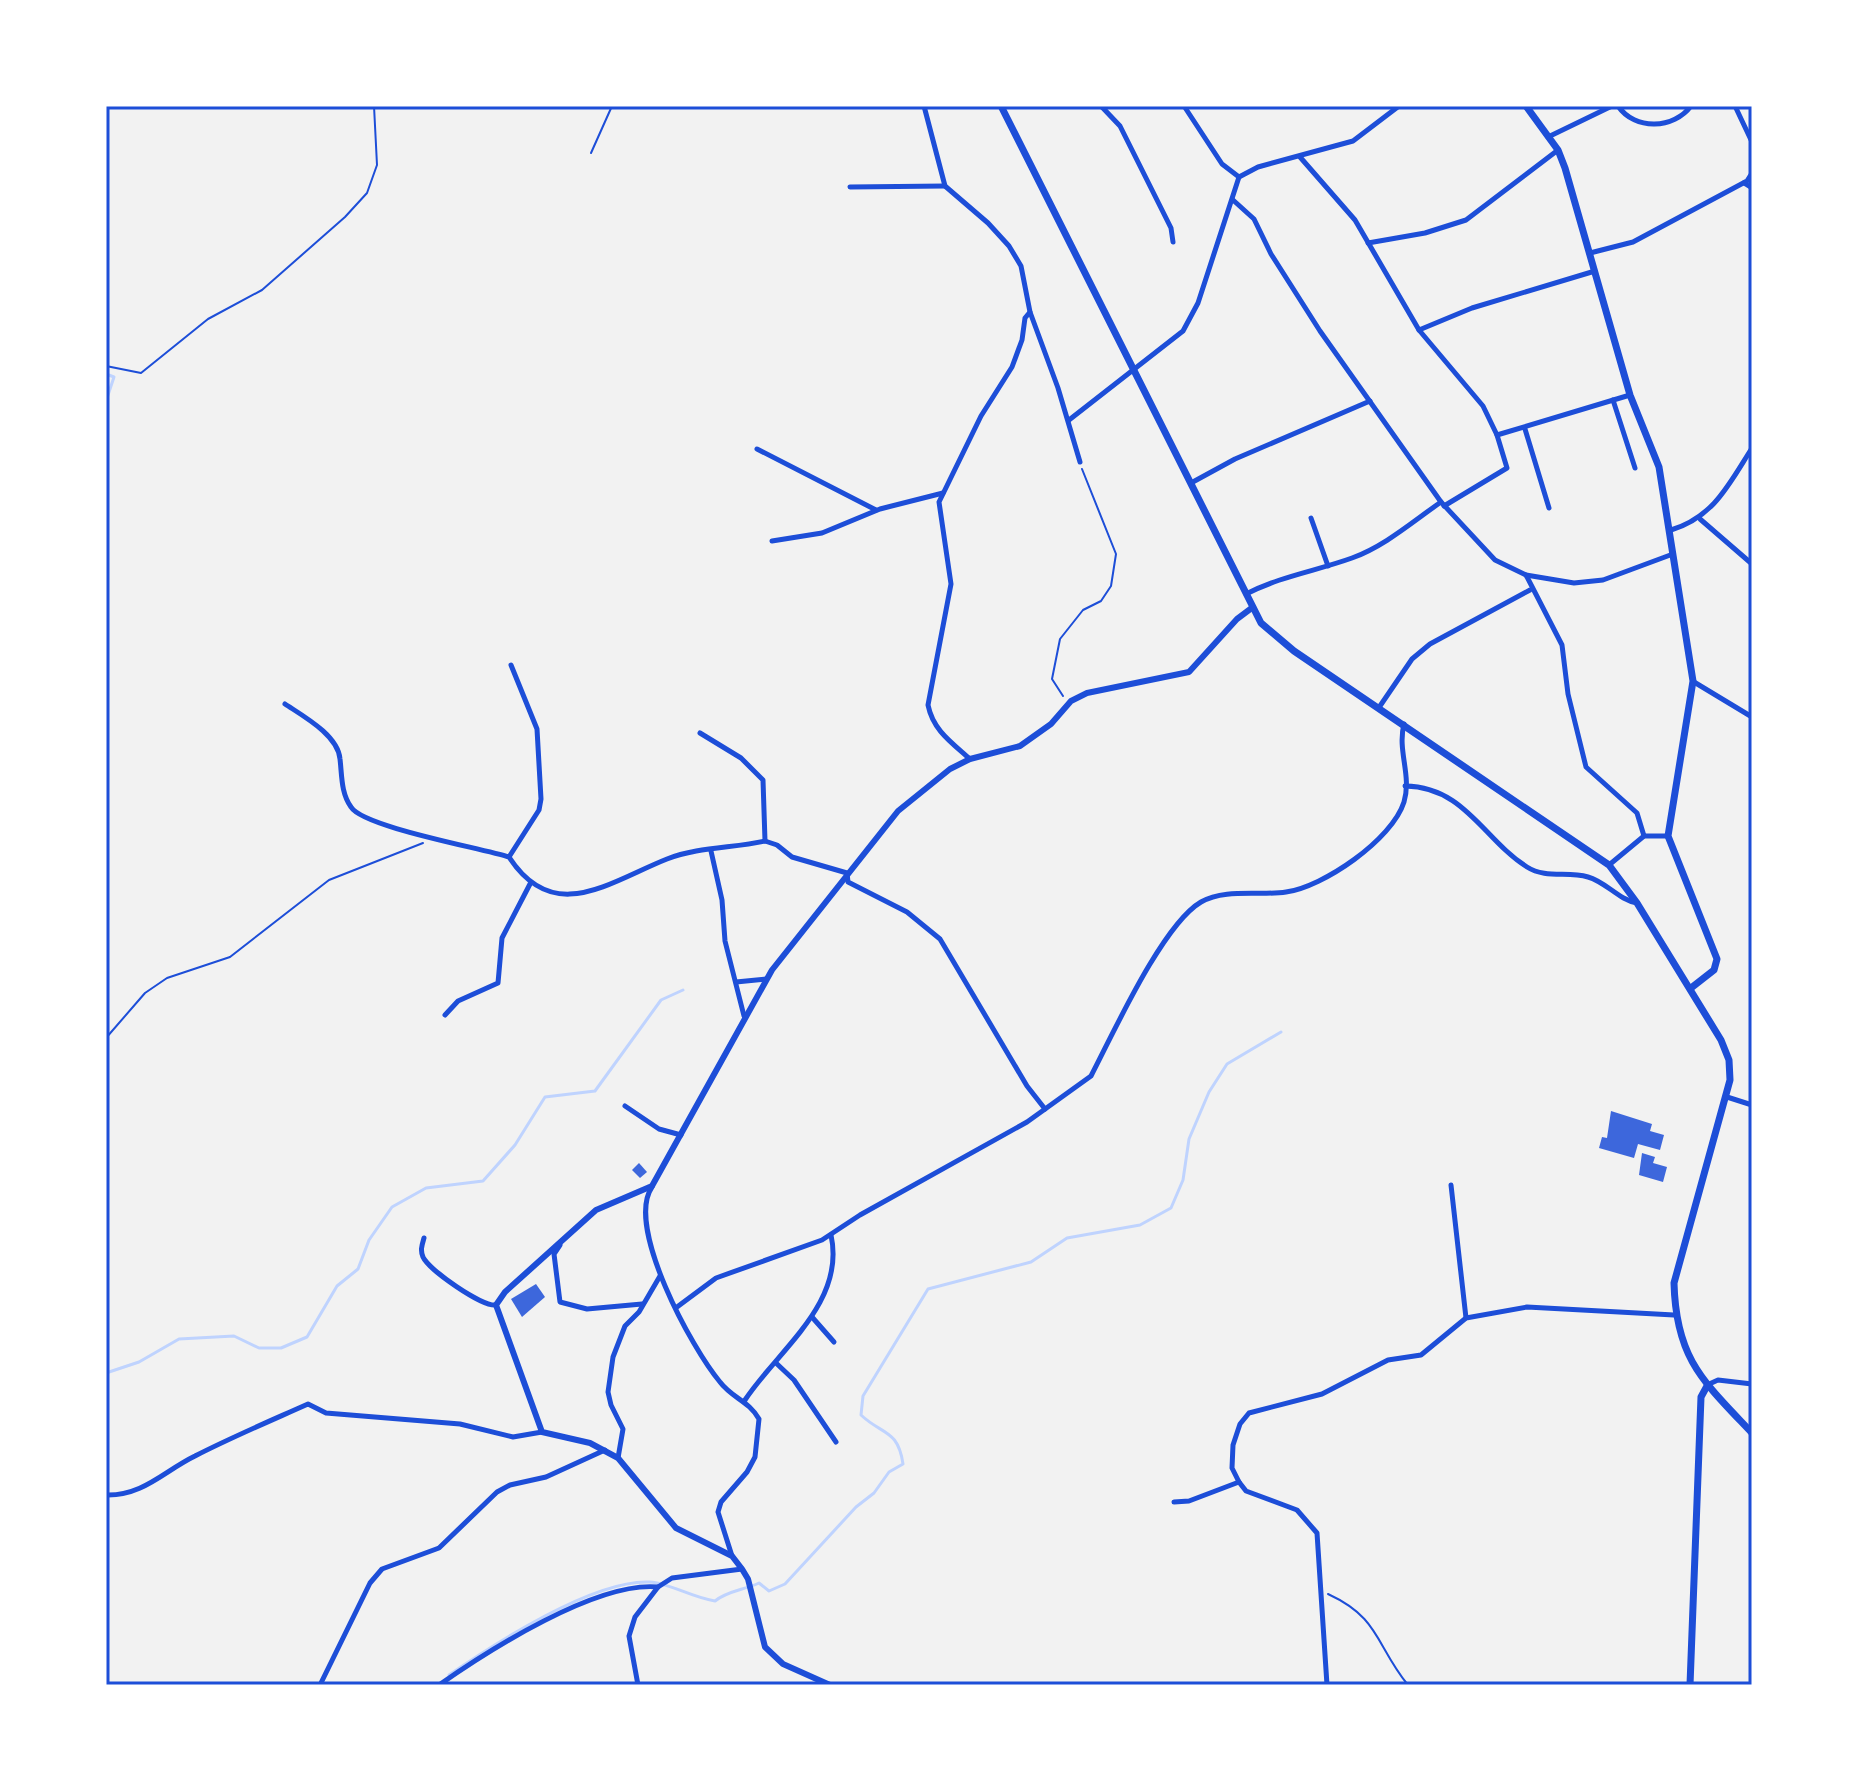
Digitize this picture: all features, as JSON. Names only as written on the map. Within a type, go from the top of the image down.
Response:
[{"type":"main road","points":[[1001,106],[1245,594],[1275,636],[1609,865],[1691,988],[1729,1060],[1727,1097],[1674,1283],[1674,1315],[1693,1368],[1752,1433]]},
{"type":"main road","points":[[1526,106],[1558,150],[1630,395],[1659,467],[1671,530],[1693,681],[1668,836],[1716,953],[1714,970],[1691,988]]},
{"type":"main road","points":[[1690,1685],[1701,1397],[1707,1386]]},
{"type":"street","points":[[924,106],[945,186],[988,223],[1009,246],[1021,266],[1030,312],[1069,420],[1080,462]]},
{"type":"street","points":[[1101,106],[1120,126],[1171,228],[1173,242]]},
{"type":"street","points":[[1184,106],[1222,164],[1239,177]]},
{"type":"street","points":[[1069,420],[1183,331],[1198,303],[1239,177],[1258,167],[1353,141],[1399,106]]},
{"type":"street","points":[[1548,137],[1615,106],[1637,122],[1663,124],[1684,116],[1691,106]]},
{"type":"street","points":[[1735,106],[1752,142]]},
{"type":"street","points":[[1368,243],[1425,233],[1466,220],[1558,150]]},
{"type":"street","points":[[1245,594],[1270,582],[1328,566],[1378,547],[1442,504],[1507,468],[1497,435],[1483,406],[1419,330],[1355,220],[1300,157]]},
{"type":"street","points":[[1590,253],[1633,242],[1744,183],[1752,173]]},
{"type":"street","points":[[1744,183],[1752,188]]},
{"type":"street","points":[[850,187],[945,186]]},
{"type":"street","points":[[1233,200],[1254,219],[1271,254],[1442,504],[1495,560],[1526,575],[1574,583],[1603,580],[1674,553]]},
{"type":"street","points":[[1419,330],[1483,304],[1595,271]]},
{"type":"street","points":[[970,759],[931,721],[928,705],[951,584],[939,502],[981,416],[1012,367],[1022,340],[1025,318],[1030,312]]},
{"type":"street","points":[[1497,435],[1630,395]]},
{"type":"street","points":[[1613,400],[1635,468]]},
{"type":"street","points":[[1191,483],[1235,459],[1370,401]]},
{"type":"street","points":[[1525,429],[1549,508]]},
{"type":"street","points":[[1671,530],[1700,519],[1722,494],[1752,448]]},
{"type":"street","points":[[757,449],[876,510]]},
{"type":"street","points":[[772,541],[822,533],[876,510],[943,493]]},
{"type":"street","points":[[1311,518],[1328,566]]},
{"type":"street","points":[[1700,519],[1752,564]]},
{"type":"street","points":[[1526,575],[1531,590],[1562,645],[1568,694],[1586,767],[1637,813],[1644,836]]},
{"type":"street","points":[[1380,706],[1412,659],[1430,644],[1531,590]]},
{"type":"street","points":[[830,1685],[783,1664],[765,1647],[748,1579],[732,1556],[718,1512],[721,1502],[747,1472],[760,1436],[759,1419],[745,1400],[734,1397],[712,1373],[683,1325],[660,1276],[644,1198],[766,979],[898,811],[933,779],[970,759],[992,756],[1020,746],[1051,724],[1071,701],[1087,693],[1189,672],[1237,619],[1253,607]]},
{"type":"street","points":[[509,857],[539,810],[541,799],[539,739],[511,665]]},
{"type":"street","points":[[1693,681],[1752,717]]},
{"type":"street","points":[[285,704],[311,721],[340,755],[344,791],[352,810],[363,817],[432,838],[509,857],[530,884],[565,895],[642,872],[668,858],[765,841],[801,861],[847,873]]},
{"type":"street","points":[[677,1307],[716,1278],[831,1235],[1045,1109],[1091,1076],[1179,921],[1202,901],[1225,896],[1287,892],[1326,881],[1358,857],[1384,831],[1403,804],[1405,786],[1399,742],[1404,723]]},
{"type":"street","points":[[700,733],[741,758],[763,780],[765,841]]},
{"type":"street","points":[[1405,786],[1432,789],[1454,799],[1527,867],[1552,875],[1585,876],[1637,903]]},
{"type":"street","points":[[1609,865],[1644,836],[1668,836]]},
{"type":"street","points":[[711,851],[722,900],[725,941],[744,1016]]},
{"type":"street","points":[[847,873],[848,882],[907,912],[940,939],[1027,1086],[1045,1109]]},
{"type":"street","points":[[445,1015],[458,1001],[498,983],[502,938],[530,884]]},
{"type":"street","points":[[736,982],[766,979]]},
{"type":"street","points":[[1727,1097],[1752,1105]]},
{"type":"street","points":[[625,1106],[659,1129],[681,1135]]},
{"type":"street","points":[[1451,1185],[1466,1318]]},
{"type":"street","points":[[424,1238],[420,1248],[423,1259],[460,1289],[490,1306],[496,1305],[505,1292],[596,1210],[652,1186]]},
{"type":"street","points":[[745,1400],[812,1317],[831,1263],[831,1235]]},
{"type":"street","points":[[560,1244],[554,1254],[560,1302],[587,1309],[642,1304]]},
{"type":"street","points":[[618,1458],[623,1429],[611,1405],[610,1376],[625,1326],[660,1276]]},
{"type":"street","points":[[496,1305],[542,1432]]},
{"type":"street","points":[[1327,1685],[1317,1533],[1307,1518],[1282,1502],[1246,1491],[1239,1482],[1232,1468],[1233,1445],[1240,1424],[1249,1413],[1322,1394],[1388,1360],[1421,1355],[1466,1318],[1527,1307],[1674,1315]]},
{"type":"street","points":[[812,1317],[834,1342]]},
{"type":"street","points":[[776,1363],[794,1380],[836,1442]]},
{"type":"street","points":[[1707,1386],[1718,1380],[1752,1384]]},
{"type":"street","points":[[106,1495],[131,1493],[151,1484],[189,1459],[308,1404],[326,1413],[460,1424],[500,1435],[542,1432],[606,1449],[618,1458],[676,1528],[732,1556]]},
{"type":"street","points":[[320,1685],[370,1583],[382,1569],[439,1548],[497,1492],[510,1485],[546,1477],[606,1449]]},
{"type":"street","points":[[1174,1502],[1189,1501],[1239,1482]]},
{"type":"street","points":[[637,1685],[629,1636],[635,1617],[658,1587],[664,1582],[742,1569]]},
{"type":"street","points":[[439,1685],[478,1657],[576,1607],[621,1590],[658,1587]]},
{"type":"path","points":[[106,366],[141,373],[208,319],[262,290],[345,217],[367,193],[377,165],[374,106]]},
{"type":"path","points":[[591,153],[612,106]]},
{"type":"path","points":[[1071,701],[1058,693],[1052,679],[1060,639],[1083,610],[1101,601],[1116,568],[1116,554],[1080,462]]},
{"type":"path","points":[[106,1038],[145,993],[167,978],[230,957],[329,880],[432,838]]},
{"type":"path","points":[[1323,1592],[1351,1605],[1370,1621],[1385,1657],[1408,1685]]},
{"type":"building","points":[[1611,1111],[1652,1124],[1650,1131],[1664,1135],[1660,1150],[1638,1144],[1634,1158],[1599,1148],[1602,1137],[1607,1138]]},
{"type":"building","points":[[1642,1153],[1655,1157],[1653,1163],[1667,1167],[1663,1182],[1639,1175]]},
{"type":"building","points":[[639,1163],[647,1172],[640,1178],[632,1170]]},
{"type":"building","points":[[536,1284],[545,1297],[522,1317],[511,1299]]},
{"type":"waterway","points":[[106,374],[114,377],[106,401]]},
{"type":"waterway","points":[[106,1373],[139,1362],[179,1339],[234,1336],[259,1348],[281,1348],[307,1337],[337,1286],[358,1269],[369,1240],[392,1207],[426,1188],[483,1181],[515,1145],[545,1097],[595,1091],[661,1000],[683,990]]},
{"type":"waterway","points":[[449,1675],[545,1616],[601,1591],[650,1582],[715,1601],[759,1583],[769,1591],[785,1584],[856,1507],[874,1493],[889,1472],[903,1464],[893,1438],[861,1415],[863,1396],[928,1289],[1031,1262],[1067,1238],[1140,1225],[1171,1208],[1183,1180],[1189,1139],[1209,1092],[1227,1064],[1281,1032]]}]
